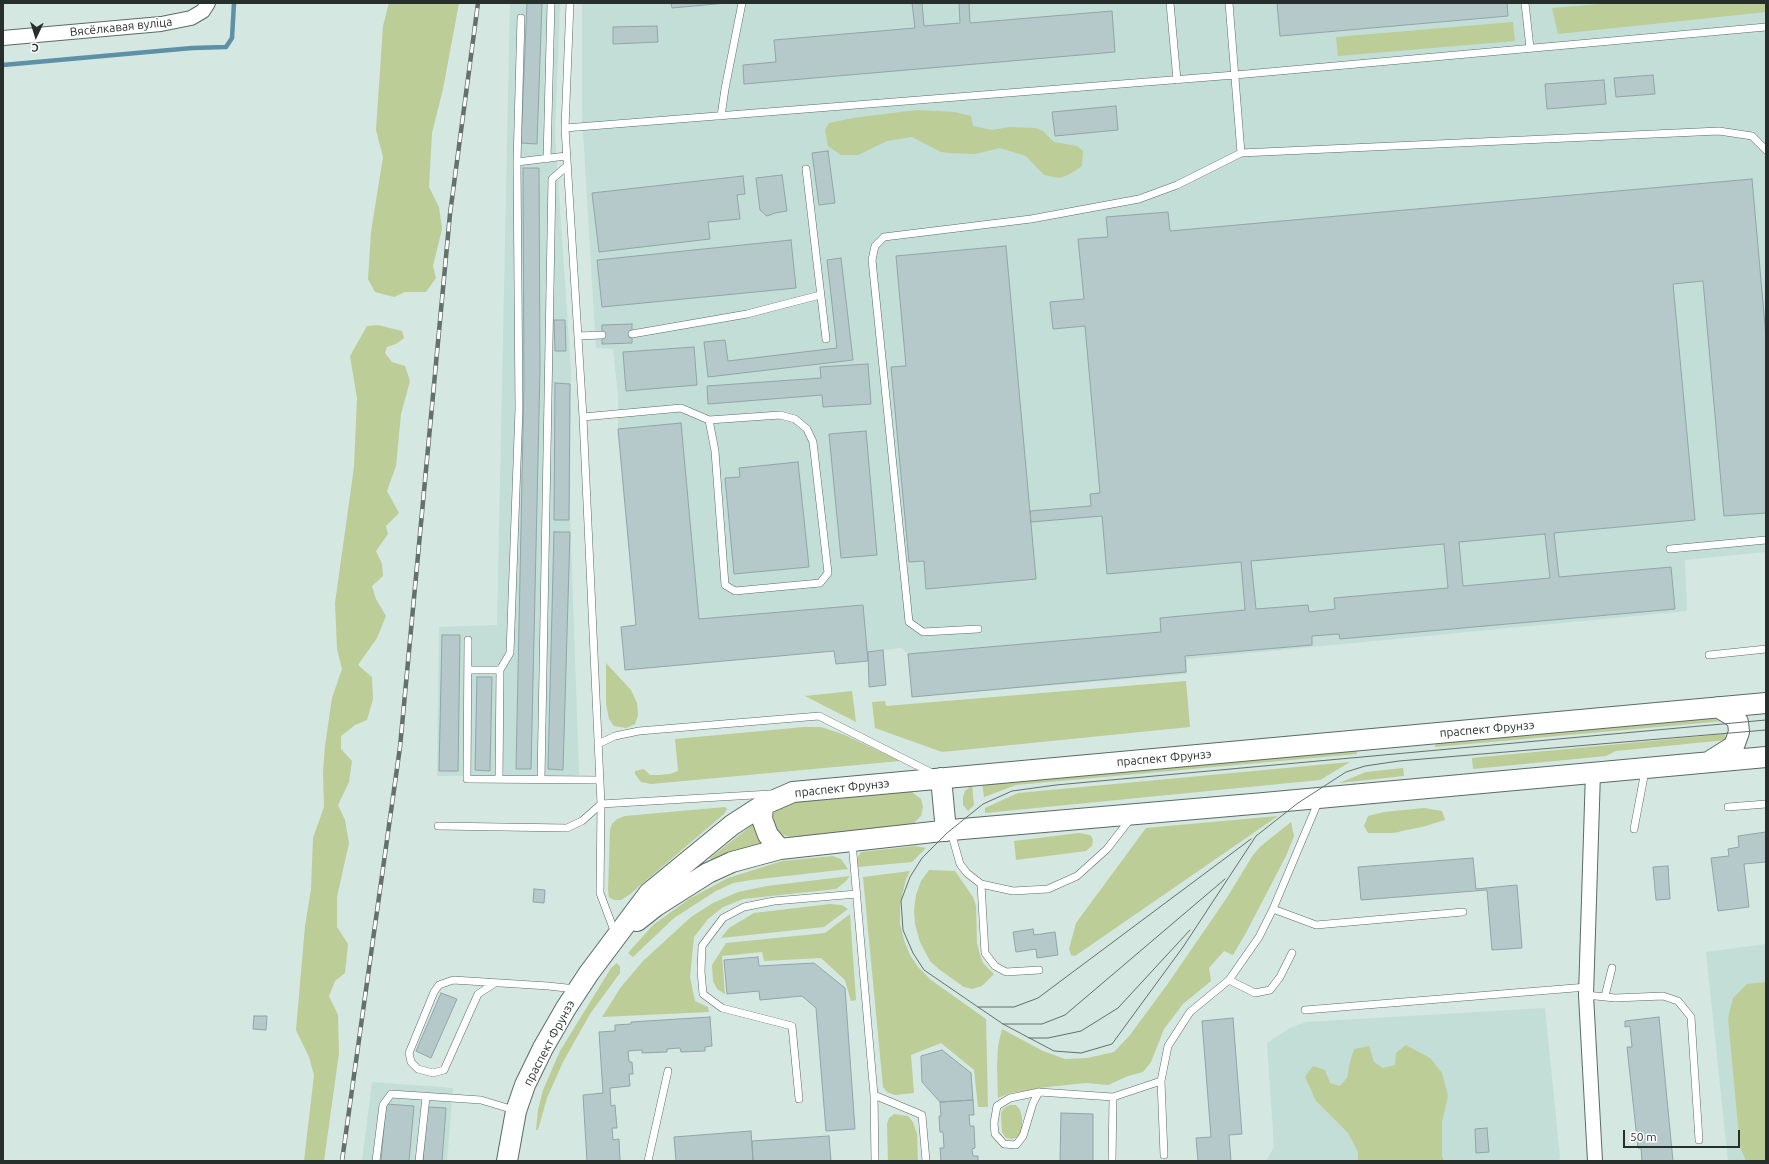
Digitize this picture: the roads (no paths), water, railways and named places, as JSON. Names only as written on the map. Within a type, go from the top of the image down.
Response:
[{"type":"main road","name":"праспект Фрунзэ","points":[[507,1161],[516,1111],[525,1086],[543,1048],[578,990],[649,894],[704,847],[763,805],[793,792],[1766,703]]},
{"type":"main road","points":[[1707,762],[1728,751],[1734,746],[1739,732],[1738,722],[1734,717],[1718,707]]},
{"type":"main road","name":"праспект Фрунзэ","points":[[617,937],[656,906],[708,873],[732,862],[780,849],[948,830],[1766,757]]},
{"type":"main road","points":[[941,778],[948,830]]},
{"type":"main road","points":[[763,805],[762,819],[768,835],[780,849]]},
{"type":"street","name":"Вясёлкавая вуліца","points":[[3,38],[161,24],[191,18],[203,11],[208,3]]},
{"type":"street","points":[[1593,772],[1587,991],[1595,1161]]},
{"type":"lane","points":[[547,159],[551,3]]},
{"type":"lane","points":[[570,3],[565,128],[583,417],[600,780],[600,893],[617,937]]},
{"type":"lane","points":[[721,116],[742,3]]},
{"type":"lane","points":[[1170,3],[1177,80]]},
{"type":"lane","points":[[1229,3],[1241,153]]},
{"type":"lane","points":[[1525,3],[1530,48]]},
{"type":"lane","points":[[499,779],[500,670],[510,653],[519,409],[517,162],[521,18]]},
{"type":"lane","points":[[565,128],[1177,80],[1766,27]]},
{"type":"lane","points":[[978,629],[923,632],[909,622],[872,260],[875,246],[884,237],[1031,219],[1140,199],[1177,185],[1241,153],[1719,132],[1752,136],[1766,150]]},
{"type":"lane","points":[[517,162],[566,156]]},
{"type":"lane","points":[[541,780],[552,179],[567,166]]},
{"type":"lane","points":[[806,169],[826,339]]},
{"type":"lane","points":[[632,334],[747,314],[820,294]]},
{"type":"lane","points":[[578,336],[602,335]]},
{"type":"lane","points":[[583,417],[681,408],[709,420],[780,415],[795,418],[806,430],[813,442],[828,573],[820,584],[734,591],[725,585],[715,451],[709,420]]},
{"type":"lane","points":[[1670,550],[1766,540]]},
{"type":"lane","points":[[468,640],[467,779],[600,780]]},
{"type":"lane","points":[[1709,655],[1766,649]]},
{"type":"lane","points":[[468,670],[500,670]]},
{"type":"lane","points":[[598,744],[615,736],[639,731],[818,716],[910,760],[941,778]]},
{"type":"lane","points":[[1634,829],[1646,767]]},
{"type":"lane","points":[[438,826],[567,828],[582,821],[601,804],[793,792]]},
{"type":"lane","points":[[1164,1155],[1161,1081],[1168,1046],[1190,1012],[1229,980],[1259,937],[1273,909],[1320,798]]},
{"type":"lane","points":[[1728,807],[1766,804]]},
{"type":"lane","points":[[948,830],[960,864],[967,873],[981,884],[1013,891],[1048,889],[1077,876],[1107,849],[1134,814]]},
{"type":"lane","points":[[852,841],[874,1095],[876,1131],[875,1161]]},
{"type":"lane","points":[[981,884],[985,953],[995,966],[1006,972],[1039,970]]},
{"type":"lane","points":[[799,1099],[792,1026],[722,1008],[703,994],[701,971],[702,946],[723,918],[744,907],[774,901],[857,894]]},
{"type":"lane","points":[[1273,909],[1316,925],[1463,912]]},
{"type":"lane","points":[[1229,980],[1255,993],[1270,990],[1280,977],[1292,953]]},
{"type":"lane","points":[[1604,996],[1612,968]]},
{"type":"lane","points":[[495,983],[478,994],[444,1070],[432,1073],[418,1069],[411,1062],[409,1053],[434,992],[439,985],[453,980],[548,986],[578,990]]},
{"type":"lane","points":[[1305,1010],[1587,991],[1615,998],[1663,996],[1678,1001],[1691,1017],[1699,1140]]},
{"type":"lane","points":[[648,1161],[668,1071]]},
{"type":"lane","points":[[1039,1092],[1032,1103],[1023,1136],[1016,1145],[1004,1144],[995,1134],[994,1123],[997,1106],[1010,1098],[1039,1092],[1113,1097],[1161,1081]]},
{"type":"lane","points":[[376,1161],[383,1105],[391,1094],[481,1100],[516,1111]]},
{"type":"lane","points":[[874,1095],[922,1114],[926,1161]]},
{"type":"lane","points":[[420,1161],[426,1097]]},
{"type":"lane","points":[[1112,1161],[1113,1097]]},
{"type":"waterway","points":[[3,65],[192,48],[226,47],[232,38],[234,3]]},
{"type":"tram line","points":[[1766,720],[1056,785],[1012,791],[983,804],[947,833],[922,858],[910,877],[901,901],[903,930],[913,953],[924,970],[1003,1024],[1054,1051],[1081,1053],[1112,1044],[1183,947],[1256,836],[1298,803],[1346,772],[1365,766],[1399,761],[1766,730]]},
{"type":"tram line","points":[[978,1007],[1014,1007],[1038,998],[1251,839]]},
{"type":"tram line","points":[[1003,1024],[1042,1024],[1065,1015],[1225,879]]},
{"type":"tram line","points":[[1029,1038],[1048,1038],[1081,1031],[1118,1008],[1190,930]]},
{"type":"railway","points":[[342,1161],[400,747],[450,214],[478,3]]}]
